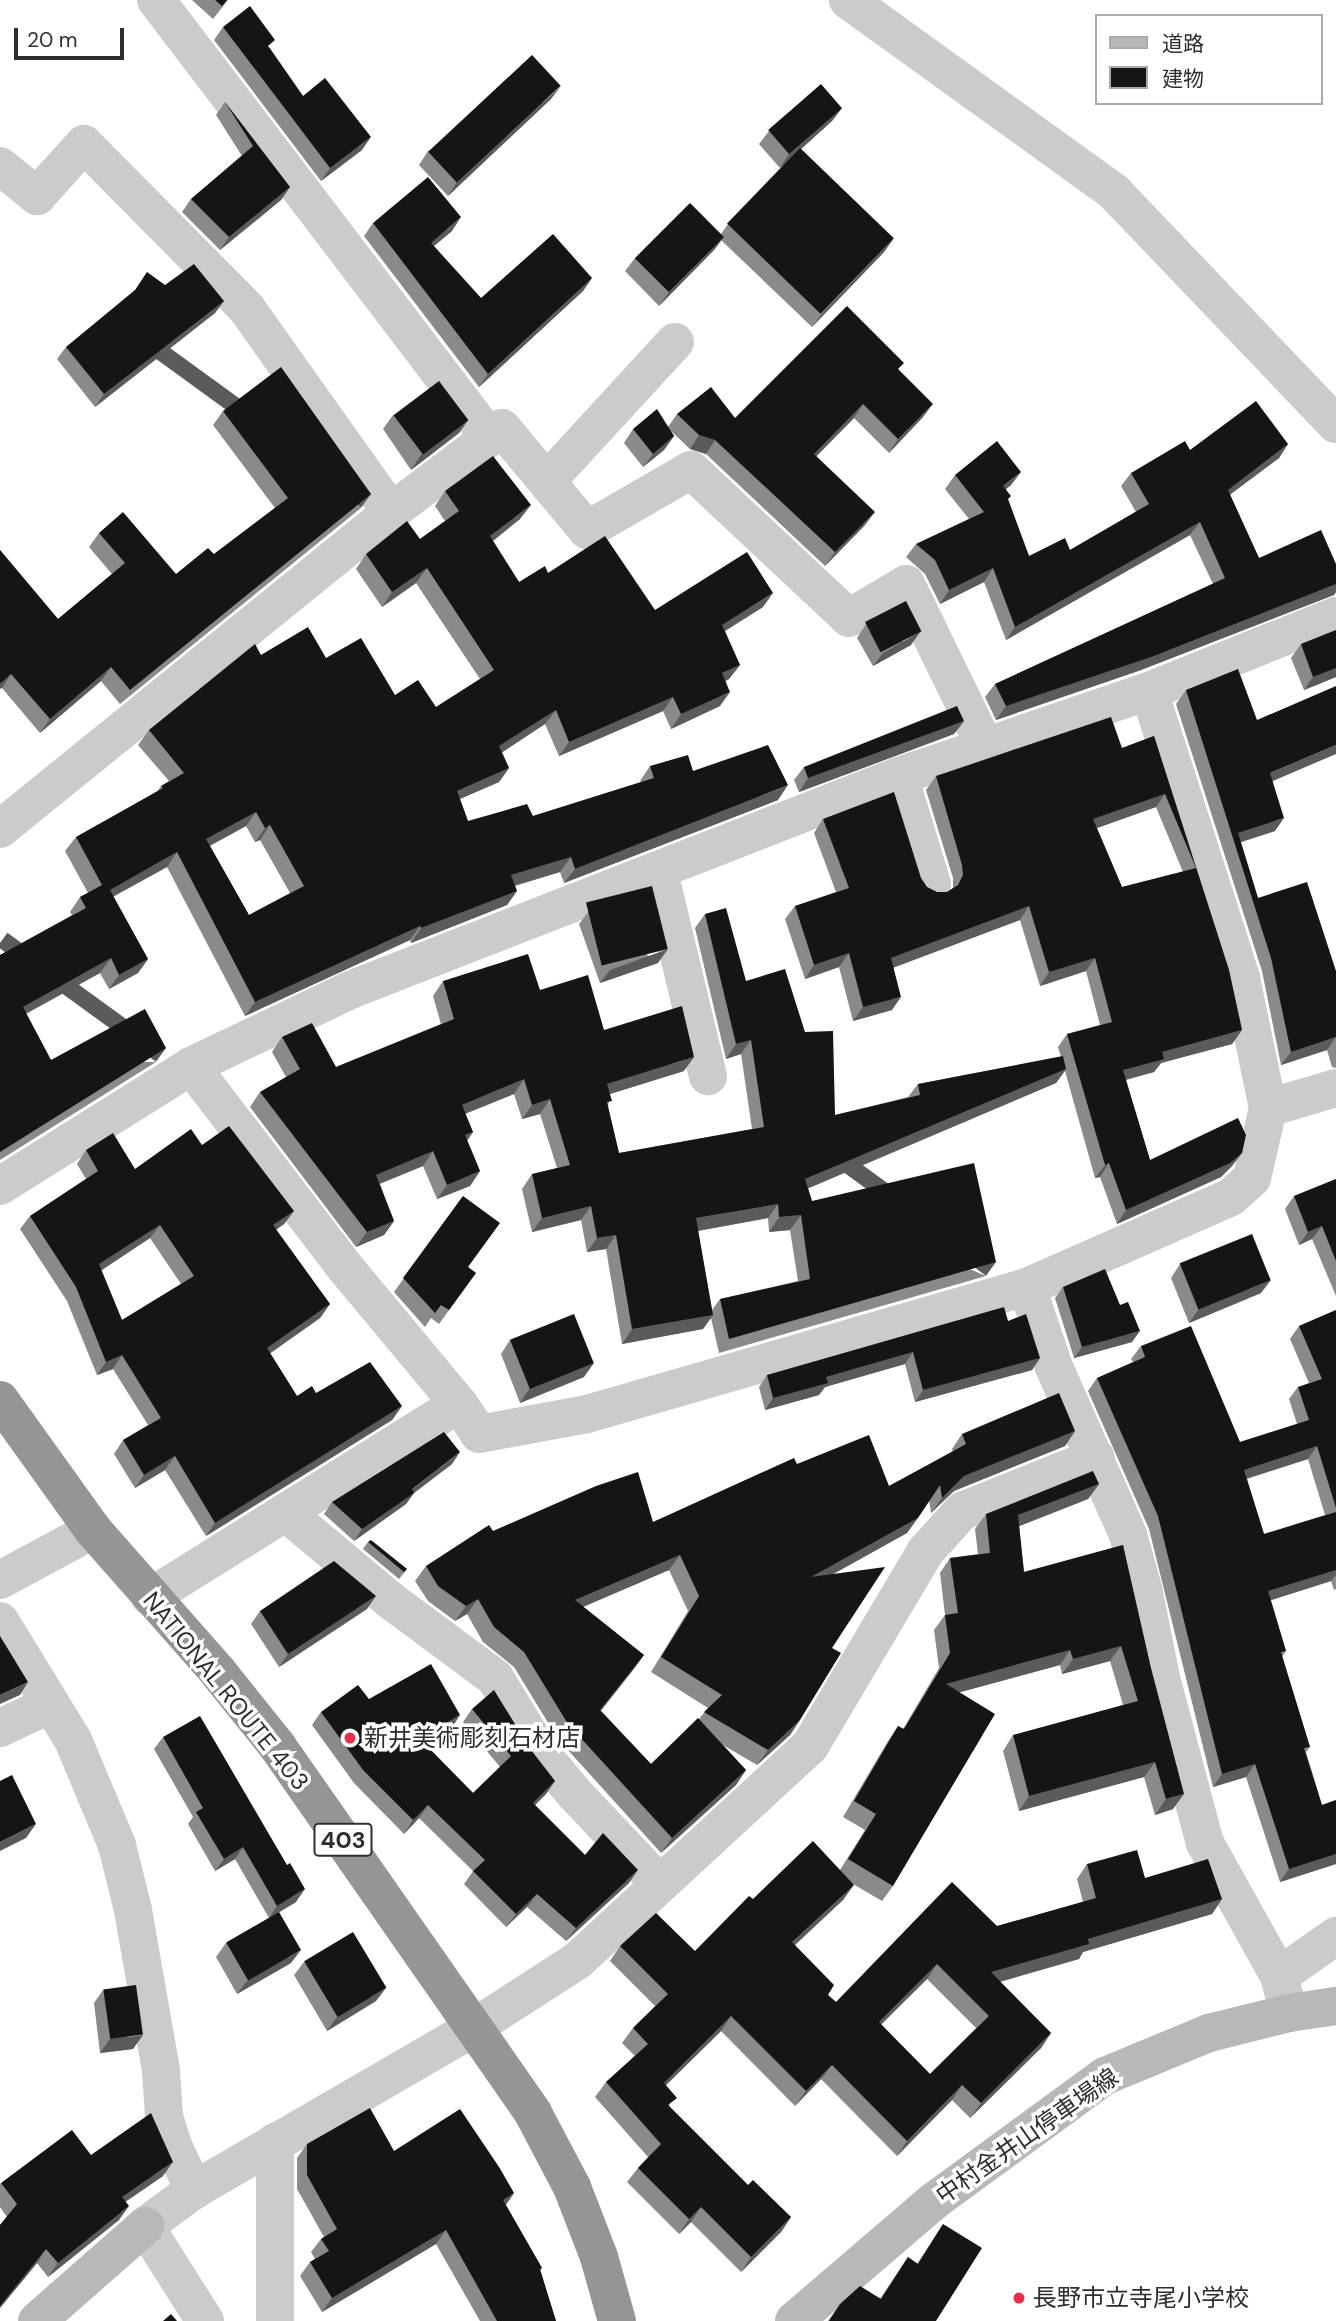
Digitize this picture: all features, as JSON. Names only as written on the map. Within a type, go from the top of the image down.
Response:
[{"type":"highway","name":"NATIONAL ROUTE 403","points":[[0,1400],[93,1530],[149,1597],[218,1672],[278,1747],[533,2113],[572,2188],[599,2257],[617,2321]]},
{"type":"main road","name":"中村金井山停車場線","points":[[794,2321],[934,2201],[1105,2076],[1209,2033],[1289,2013],[1336,2006]]},
{"type":"main road","points":[[37,2321],[145,2226]]},
{"type":"street","points":[[156,0],[489,437]]},
{"type":"street","points":[[848,0],[1114,192],[1336,424]]},
{"type":"street","points":[[0,166],[37,196],[84,144],[247,309],[391,512]]},
{"type":"street","points":[[547,481],[675,342]]},
{"type":"street","points":[[0,829],[391,512],[502,428],[587,530],[691,470],[849,618],[906,584],[985,747]]},
{"type":"street","points":[[0,1186],[191,1066],[350,990],[659,872],[899,776],[1149,691],[1336,616]]},
{"type":"street","points":[[191,1066],[343,1265],[459,1404],[479,1434],[587,1414],[1027,1287],[1231,1197],[1252,1178],[1268,1108],[1241,978],[1149,691]]},
{"type":"street","points":[[899,776],[932,884]]},
{"type":"street","points":[[659,872],[708,1076]]},
{"type":"street","points":[[1268,1108],[1336,1088]]},
{"type":"street","points":[[1027,1287],[1054,1367],[1096,1457],[1128,1535],[1143,1588],[1161,1678],[1205,1843],[1279,1976],[1289,2013]]},
{"type":"street","points":[[149,1597],[459,1404]]},
{"type":"street","points":[[205,2321],[145,2226],[194,2190],[474,2028],[577,1961],[810,1746],[925,1552],[962,1511],[1096,1457]]},
{"type":"street","points":[[285,1512],[390,1600],[495,1678],[540,1752],[574,1793],[660,1884]]},
{"type":"street","points":[[0,1580],[93,1530]]},
{"type":"street","points":[[0,1621],[73,1740],[117,1845],[133,1910],[161,2071],[164,2116],[174,2148],[194,2190]]},
{"type":"street","points":[[0,1728],[51,1704]]},
{"type":"street","points":[[1279,1976],[1336,1936]]},
{"type":"street","points":[[275,2142],[275,2321]]},
{"type":"building","points":[[215,0],[227,0],[222,6]]},
{"type":"building","points":[[250,6],[275,40],[268,46],[303,96],[325,78],[371,137],[330,168],[223,27]]},
{"type":"building","points":[[532,55],[561,86],[457,183],[428,152]]},
{"type":"building","points":[[821,84],[842,108],[789,154],[768,130]]},
{"type":"building","points":[[225,102],[290,187],[229,237],[191,199],[253,146]]},
{"type":"building","points":[[800,148],[894,238],[821,314],[727,224]]},
{"type":"building","points":[[428,177],[461,217],[431,243],[481,298],[553,234],[592,278],[488,374],[373,223]]},
{"type":"building","points":[[690,203],[724,237],[669,292],[635,258]]},
{"type":"building","points":[[194,264],[224,301],[104,394],[66,347],[135,290],[147,272],[165,285]]},
{"type":"building","points":[[847,306],[904,363],[898,369],[933,404],[898,439],[863,404],[814,454],[875,512],[835,552],[715,440],[699,435],[677,414],[711,387],[735,418]]},
{"type":"building","points":[[281,367],[371,494],[130,690],[111,667],[50,719],[11,674],[0,684],[0,550],[58,619],[125,563],[99,533],[123,512],[176,574],[208,548],[214,554],[288,498],[223,411]]},
{"type":"building","points":[[439,381],[468,420],[423,454],[393,415]]},
{"type":"building","points":[[1256,401],[1288,444],[1228,490],[1259,558],[1321,530],[1336,564],[1336,584],[1151,657],[1006,706],[995,684],[1225,578],[1200,522],[1015,627],[993,568],[949,590],[935,560],[916,544],[984,512],[955,475],[997,441],[1021,472],[1003,486],[1011,496],[1008,499],[1029,556],[1065,538],[1070,550],[1149,504],[1131,473],[1185,441],[1190,450]]},
{"type":"building","points":[[657,409],[674,436],[653,454],[633,429]]},
{"type":"building","points":[[493,456],[531,505],[490,536],[519,582],[545,566],[548,573],[605,536],[655,610],[747,552],[773,593],[722,625],[740,665],[722,673],[730,692],[681,714],[673,697],[569,742],[556,710],[499,746],[509,768],[457,791],[468,821],[527,804],[533,816],[654,778],[650,766],[688,755],[693,771],[768,745],[788,785],[575,869],[571,857],[511,875],[517,891],[421,928],[420,926],[255,1002],[177,852],[110,890],[148,959],[119,975],[111,958],[23,1007],[51,1060],[145,1009],[166,1048],[0,1152],[0,955],[86,908],[80,897],[102,885],[76,837],[163,788],[161,786],[184,773],[149,730],[255,644],[261,655],[308,627],[326,658],[361,638],[395,695],[418,680],[436,707],[494,670],[427,568],[392,592],[366,554],[407,521],[420,539],[459,511],[445,491]],"holes":[[[256,812],[265,828],[270,825],[304,886],[249,915],[206,839]]]},
{"type":"building","points":[[906,601],[921,631],[880,652],[865,622]]},
{"type":"building","points":[[1336,630],[1336,668],[1313,677],[1301,644]]},
{"type":"building","points":[[1238,669],[1257,720],[1336,686],[1336,745],[1270,773],[1284,818],[1238,833],[1258,898],[1307,882],[1336,971],[1336,1037],[1291,1052],[1271,958],[1186,690]]},
{"type":"building","points":[[957,706],[964,721],[808,778],[804,767]]},
{"type":"building","points":[[1111,717],[1122,748],[1154,736],[1229,970],[1242,1030],[1162,1052],[1164,1059],[1123,1070],[1150,1160],[1238,1118],[1246,1135],[1242,1153],[1230,1163],[1126,1210],[1109,1163],[1105,1165],[1067,1034],[1112,1022],[1095,958],[1049,972],[1029,906],[891,958],[901,997],[863,1007],[849,953],[814,965],[795,906],[849,888],[823,819],[894,792],[921,878],[927,887],[937,892],[947,892],[958,885],[963,875],[962,865],[936,776]],"holes":[[[1165,794],[1196,868],[1122,887],[1093,819]]]},
{"type":"building","points":[[652,886],[668,949],[602,966],[586,902]]},
{"type":"building","points":[[726,908],[746,981],[785,969],[805,1032],[833,1031],[835,1115],[920,1095],[918,1084],[1063,1056],[1066,1069],[805,1179],[812,1201],[974,1163],[996,1262],[729,1339],[720,1299],[810,1279],[801,1215],[779,1217],[778,1204],[696,1218],[713,1315],[632,1329],[616,1235],[597,1238],[591,1206],[542,1218],[532,1174],[570,1165],[550,1099],[532,1105],[524,1079],[462,1105],[473,1132],[465,1135],[480,1171],[447,1185],[433,1151],[376,1175],[394,1221],[367,1232],[260,1092],[300,1069],[282,1037],[312,1023],[336,1067],[454,1019],[443,981],[528,954],[540,990],[588,975],[604,1030],[682,1006],[694,1057],[607,1084],[612,1101],[607,1102],[619,1153],[764,1127],[751,1040],[736,1044],[705,914]]},
{"type":"building","points":[[229,1126],[294,1211],[273,1225],[330,1304],[267,1348],[297,1396],[312,1386],[316,1393],[370,1362],[402,1406],[215,1523],[175,1456],[144,1475],[123,1440],[161,1418],[122,1355],[106,1362],[76,1287],[30,1216],[98,1171],[86,1150],[113,1133],[135,1169],[191,1129],[202,1145]],"holes":[[[160,1225],[194,1276],[122,1320],[99,1264]]]},
{"type":"building","points":[[1336,1179],[1336,1261],[1322,1226],[1308,1232],[1294,1196]]},
{"type":"building","points":[[463,1196],[500,1223],[468,1267],[476,1273],[449,1310],[441,1305],[435,1313],[403,1278]]},
{"type":"building","points":[[1252,1234],[1271,1280],[1198,1310],[1180,1263]]},
{"type":"building","points":[[1105,1269],[1120,1305],[1128,1302],[1140,1331],[1082,1347],[1063,1287]]},
{"type":"building","points":[[1004,1307],[1008,1321],[1026,1314],[1040,1358],[923,1390],[913,1352],[826,1377],[828,1383],[773,1398],[767,1375]]},
{"type":"building","points":[[1336,1310],[1336,1508],[1317,1446],[1244,1470],[1264,1534],[1336,1512],[1336,1570],[1268,1591],[1286,1651],[1281,1652],[1310,1747],[1304,1748],[1322,1805],[1336,1800],[1336,1854],[1289,1869],[1255,1764],[1222,1774],[1158,1516],[1097,1378],[1145,1357],[1141,1346],[1191,1326],[1240,1442],[1309,1420],[1298,1387],[1322,1379],[1299,1326]]},
{"type":"building","points":[[574,1314],[594,1363],[530,1389],[510,1340]]},
{"type":"building","points":[[1059,1393],[1075,1431],[964,1476],[942,1498],[940,1485],[918,1518],[811,1577],[885,1567],[832,1648],[841,1653],[800,1720],[768,1750],[704,1712],[722,1695],[661,1657],[699,1596],[680,1555],[575,1600],[644,1655],[600,1710],[651,1764],[698,1718],[746,1770],[672,1838],[568,1724],[524,1652],[494,1627],[478,1599],[466,1606],[438,1586],[426,1566],[489,1525],[493,1531],[596,1486],[638,1472],[653,1522],[794,1458],[797,1464],[869,1435],[889,1486],[966,1444],[962,1434]]},
{"type":"building","points":[[444,1432],[460,1452],[412,1489],[414,1493],[362,1529],[332,1502]]},
{"type":"building","points":[[1093,1471],[1099,1484],[1018,1515],[1024,1572],[1123,1545],[1184,1794],[1166,1799],[1155,1762],[1029,1796],[1013,1735],[1138,1701],[1121,1646],[1073,1659],[1070,1650],[946,1684],[995,1714],[893,1886],[848,1859],[876,1814],[854,1801],[898,1726],[904,1729],[950,1653],[945,1615],[958,1613],[950,1558],[990,1553],[986,1514]]},
{"type":"building","points":[[371,1540],[407,1569],[404,1572],[368,1542]]},
{"type":"building","points":[[334,1561],[376,1596],[288,1654],[260,1611]]},
{"type":"building","points":[[0,1636],[28,1682],[0,1695]]},
{"type":"building","points":[[431,1664],[460,1715],[420,1739],[473,1793],[511,1756],[472,1709],[494,1690],[531,1750],[555,1781],[533,1803],[585,1855],[603,1833],[638,1870],[576,1928],[537,1894],[516,1914],[473,1871],[485,1860],[428,1805],[413,1820],[363,1770],[321,1712],[358,1685],[369,1699]]},
{"type":"building","points":[[200,1716],[287,1865],[290,1863],[305,1889],[277,1906],[243,1847],[224,1859],[196,1812],[203,1808],[163,1737]]},
{"type":"building","points":[[12,1775],[36,1824],[0,1842],[0,1781]]},
{"type":"building","points":[[813,1841],[854,1885],[792,1942],[834,1985],[828,1995],[836,2002],[952,1882],[997,1926],[1096,1898],[1087,1864],[1137,1850],[1145,1878],[1208,1859],[1222,1899],[1088,1939],[1089,1944],[991,1972],[1051,2033],[981,2103],[962,2085],[907,2141],[832,2065],[806,2091],[731,2016],[664,2083],[677,2098],[668,2105],[748,2185],[753,2180],[791,2217],[751,2257],[701,2207],[689,2219],[638,2168],[661,2144],[606,2082],[648,2044],[633,2028],[668,1994],[620,1946],[656,1913],[695,1951],[749,1896],[753,1899]],"holes":[[[937,1964],[989,2016],[930,2074],[879,2022]]]},
{"type":"building","points":[[279,1912],[301,1950],[248,1981],[226,1942]]},
{"type":"building","points":[[353,1932],[386,1988],[338,2017],[304,1961]]},
{"type":"building","points":[[136,1985],[143,2035],[110,2039],[103,1990]]},
{"type":"building","points":[[370,2108],[394,2151],[460,2109],[514,2193],[503,2200],[542,2268],[540,2269],[556,2321],[497,2321],[446,2230],[332,2298],[310,2262],[329,2251],[321,2239],[337,2229],[307,2175],[307,2144]]},
{"type":"building","points":[[151,2113],[173,2162],[122,2197],[129,2206],[58,2263],[46,2249],[0,2306],[0,2225],[17,2204],[1,2183],[72,2130],[91,2155]]},
{"type":"building","points":[[943,2224],[982,2248],[936,2321],[829,2321],[840,2304],[860,2286],[881,2299],[908,2257],[918,2264]]},
{"type":"building","points":[[171,2314],[177,2321],[163,2321]]},
{"type":"place","name":"新井美術彫刻石材店","points":[[350,1738]]},
{"type":"place","name":"長野市立寺尾小学校","points":[[1019,2298]]}]
